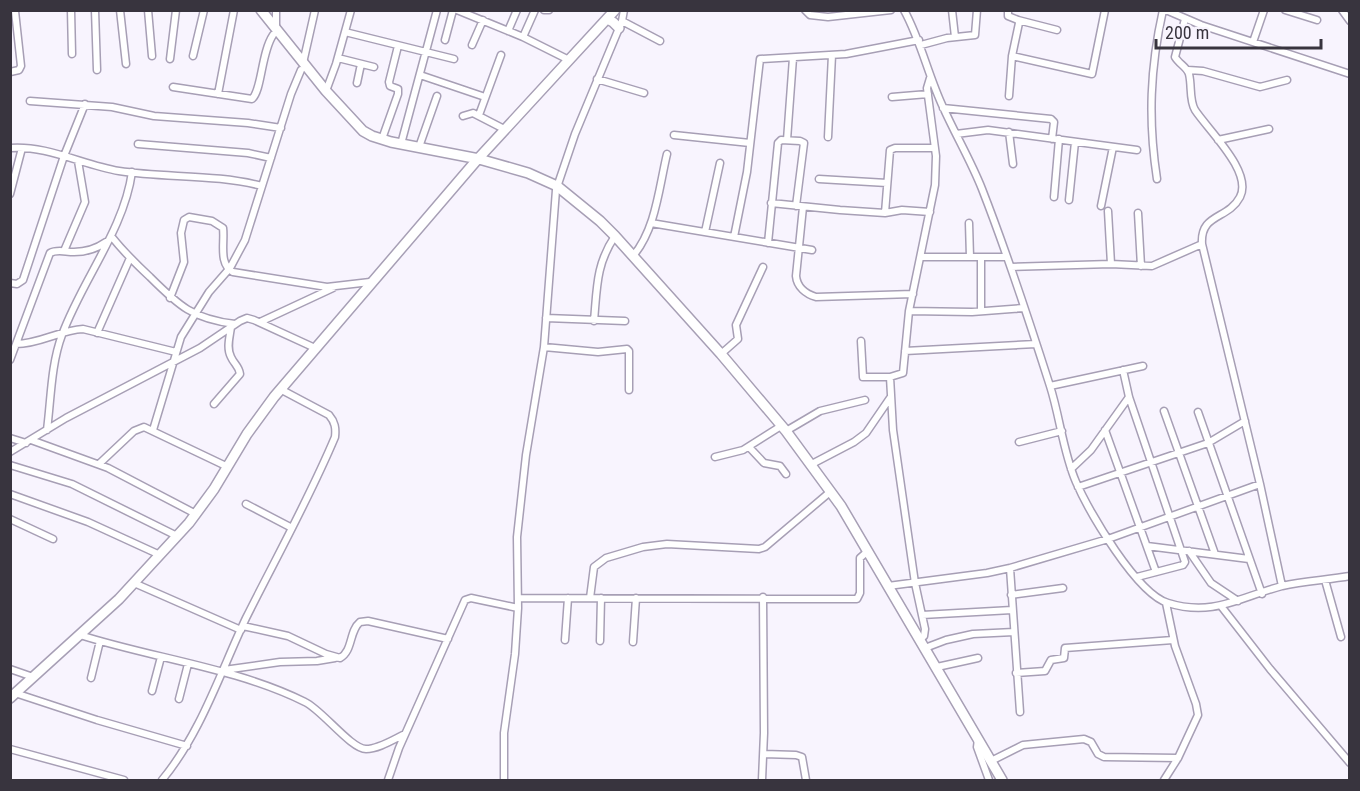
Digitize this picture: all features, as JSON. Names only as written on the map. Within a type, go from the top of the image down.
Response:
[{"type":"main road","points":[[254,10],[348,122],[371,140],[417,152],[477,160]]},
{"type":"main road","points":[[261,10],[274,32]]},
{"type":"main road","points":[[13,696],[134,583],[177,536],[196,514],[280,389],[477,160],[615,10]]},
{"type":"main road","points":[[607,19],[620,25]]},
{"type":"main road","points":[[302,66],[363,131],[382,139],[477,160],[556,188],[566,193],[615,236],[721,354],[783,428],[848,516],[1002,780]]},
{"type":"street","points":[[71,10],[72,54]]},
{"type":"street","points":[[95,10],[97,70]]},
{"type":"street","points":[[120,10],[126,64]]},
{"type":"street","points":[[148,10],[152,56]]},
{"type":"street","points":[[170,59],[176,10]]},
{"type":"street","points":[[193,56],[204,10]]},
{"type":"street","points":[[218,94],[234,10]]},
{"type":"street","points":[[173,87],[248,99],[255,97],[265,50],[274,32],[276,10]]},
{"type":"street","points":[[153,430],[181,337],[209,292],[237,257],[245,240],[302,66],[315,10]]},
{"type":"street","points":[[326,91],[351,10]]},
{"type":"street","points":[[402,144],[437,10]]},
{"type":"street","points":[[445,40],[455,10],[523,37],[569,60]]},
{"type":"street","points":[[472,45],[485,10]]},
{"type":"street","points":[[508,31],[517,10]]},
{"type":"street","points":[[523,37],[535,10]]},
{"type":"street","points":[[544,10],[549,10]]},
{"type":"street","points":[[504,780],[504,733],[515,654],[518,608],[517,544],[523,478],[544,347],[556,188],[624,10]]},
{"type":"street","points":[[805,10],[810,15],[828,17],[891,10]]},
{"type":"street","points":[[904,10],[920,43],[930,78],[943,108],[978,180],[1011,267],[1050,386],[1078,488],[1108,539],[1137,577],[1155,597],[1166,603],[1189,608],[1221,606],[1282,586],[1350,576]]},
{"type":"street","points":[[952,10],[955,37]]},
{"type":"street","points":[[734,237],[746,180],[760,58],[832,55],[975,35],[977,10]]},
{"type":"street","points":[[1008,10],[1008,16],[1057,30]]},
{"type":"street","points":[[1012,56],[1092,74],[1105,10]]},
{"type":"street","points":[[1157,178],[1150,109],[1154,52],[1165,10],[1185,19],[1350,74]]},
{"type":"street","points":[[1253,42],[1264,10]]},
{"type":"street","points":[[1285,10],[1317,20]]},
{"type":"street","points":[[1342,10],[1350,21]]},
{"type":"street","points":[[10,12],[17,11],[21,66],[19,70],[10,72]]},
{"type":"street","points":[[1185,19],[1175,57],[1188,70],[1193,106],[1242,176],[1243,189],[1235,204],[1205,225],[1201,234],[1282,586]]},
{"type":"street","points":[[1009,96],[1018,20]]},
{"type":"street","points":[[620,25],[660,40]]},
{"type":"street","points":[[345,32],[454,59]]},
{"type":"street","points":[[382,139],[398,94],[398,89],[390,86],[389,82],[398,46]]},
{"type":"street","points":[[479,116],[501,55]]},
{"type":"street","points":[[828,137],[832,55]]},
{"type":"street","points":[[338,58],[374,67]]},
{"type":"street","points":[[787,140],[792,58]]},
{"type":"street","points":[[357,83],[361,64]]},
{"type":"street","points":[[1188,70],[1203,71],[1260,87],[1287,80]]},
{"type":"street","points":[[420,75],[485,97]]},
{"type":"street","points":[[861,341],[863,377],[890,377],[903,373],[909,311],[935,185],[935,148],[927,84],[930,78]]},
{"type":"street","points":[[597,79],[644,93]]},
{"type":"street","points":[[892,96],[928,94]]},
{"type":"street","points":[[418,147],[437,96]]},
{"type":"street","points":[[30,101],[85,104],[154,116],[248,123],[281,128]]},
{"type":"street","points":[[10,284],[17,284],[23,280],[64,156],[85,104]]},
{"type":"street","points":[[943,108],[1051,119],[1054,122],[1056,139],[1054,197]]},
{"type":"street","points":[[463,116],[470,113],[506,130]]},
{"type":"street","points":[[1218,140],[1269,129]]},
{"type":"street","points":[[956,134],[982,130],[1009,132],[1137,150]]},
{"type":"street","points":[[1009,132],[1013,164]]},
{"type":"street","points":[[674,135],[750,143]]},
{"type":"street","points":[[768,243],[778,143],[780,140],[804,143],[796,280],[798,285],[816,297],[848,294],[913,294]]},
{"type":"street","points":[[1069,200],[1075,142]]},
{"type":"street","points":[[138,144],[248,153],[271,158]]},
{"type":"street","points":[[1101,206],[1113,147]]},
{"type":"street","points":[[10,148],[64,156],[100,167],[132,172],[241,181],[262,186]]},
{"type":"street","points":[[10,194],[22,148]]},
{"type":"street","points":[[885,213],[891,149],[935,148]]},
{"type":"street","points":[[633,256],[651,223],[667,154]]},
{"type":"street","points":[[64,251],[86,202],[78,161]]},
{"type":"street","points":[[705,232],[720,163]]},
{"type":"street","points":[[47,430],[57,348],[93,267],[110,238],[127,200],[132,172]]},
{"type":"street","points":[[819,179],[887,183]]},
{"type":"street","points":[[771,203],[885,213],[902,210],[930,212]]},
{"type":"street","points":[[1108,212],[1111,264]]},
{"type":"street","points":[[1137,213],[1141,266]]},
{"type":"street","points":[[170,298],[183,262],[181,233],[185,218],[212,221],[223,228],[223,255],[228,270]]},
{"type":"street","points":[[651,223],[812,250]]},
{"type":"street","points":[[969,223],[970,257]]},
{"type":"street","points":[[594,321],[599,267],[606,249],[615,236]]},
{"type":"street","points":[[10,360],[47,257],[53,251],[89,251],[110,238]]},
{"type":"street","points":[[110,238],[170,298],[195,314],[233,326]]},
{"type":"street","points":[[1011,267],[1157,265],[1202,244]]},
{"type":"street","points":[[921,257],[1007,257]]},
{"type":"street","points":[[981,257],[981,311]]},
{"type":"street","points":[[97,333],[130,258]]},
{"type":"street","points":[[721,354],[738,339],[736,325],[763,267]]},
{"type":"street","points":[[228,270],[242,275],[308,285],[336,286],[370,282]]},
{"type":"street","points":[[260,322],[336,286]]},
{"type":"street","points":[[909,311],[981,311],[1024,308]]},
{"type":"street","points":[[10,452],[200,348],[247,318],[315,348]]},
{"type":"street","points":[[546,318],[625,321]]},
{"type":"street","points":[[214,404],[240,374],[239,367],[230,356],[229,351],[233,326]]},
{"type":"street","points":[[16,344],[30,343],[83,329],[176,352]]},
{"type":"street","points":[[905,351],[1036,344]]},
{"type":"street","points":[[544,347],[598,352],[627,349],[629,351],[629,390]]},
{"type":"street","points":[[1050,386],[1143,366]]},
{"type":"street","points":[[1123,370],[1129,397],[1170,517],[1185,551],[1211,583],[1238,600]]},
{"type":"street","points":[[890,377],[893,430],[915,583],[925,633],[922,644],[973,634],[1014,632]]},
{"type":"street","points":[[162,780],[187,746],[242,628],[322,467],[336,429],[329,415],[280,389]]},
{"type":"street","points":[[1071,469],[1091,450],[1129,397]]},
{"type":"street","points":[[810,465],[855,442],[866,433],[890,398]]},
{"type":"street","points":[[716,457],[738,452],[820,411],[865,400]]},
{"type":"street","points":[[1164,411],[1215,554]]},
{"type":"street","points":[[1198,412],[1262,594]]},
{"type":"street","points":[[1078,488],[1179,451],[1208,443],[1245,421]]},
{"type":"street","points":[[99,464],[138,428],[144,427],[228,467]]},
{"type":"street","points":[[1105,430],[1156,572]]},
{"type":"street","points":[[1019,442],[1062,431]]},
{"type":"street","points":[[10,438],[28,441],[99,464],[196,514]]},
{"type":"street","points":[[749,447],[764,463],[780,466],[786,474]]},
{"type":"street","points":[[10,465],[72,484],[177,536]]},
{"type":"street","points":[[888,586],[1010,568],[1108,539],[1260,484]]},
{"type":"street","points":[[590,598],[594,567],[606,558],[666,543],[759,549],[830,492]]},
{"type":"street","points":[[10,494],[88,522],[160,555]]},
{"type":"street","points":[[246,504],[292,528]]},
{"type":"street","points":[[10,519],[53,539]]},
{"type":"street","points":[[1147,546],[1249,559]]},
{"type":"street","points":[[518,598],[857,599],[860,593],[860,558],[868,551]]},
{"type":"street","points":[[1137,577],[1185,564],[1185,551]]},
{"type":"street","points":[[1010,568],[1020,712]]},
{"type":"street","points":[[1324,580],[1341,637]]},
{"type":"street","points":[[134,583],[242,628],[288,636],[335,658]]},
{"type":"street","points":[[1011,595],[1063,588]]},
{"type":"street","points":[[762,780],[764,754],[763,597]]},
{"type":"street","points":[[388,780],[405,734],[463,604],[468,598],[518,608]]},
{"type":"street","points":[[565,640],[568,598]]},
{"type":"street","points":[[600,641],[601,598]]},
{"type":"street","points":[[633,642],[636,598]]},
{"type":"street","points":[[1164,780],[1196,722],[1197,709],[1173,640],[1166,603]]},
{"type":"street","points":[[1221,606],[1270,669],[1350,763]]},
{"type":"street","points":[[922,615],[1012,610]]},
{"type":"street","points":[[223,671],[280,662],[340,658],[346,654],[354,629],[360,622],[368,621],[448,639]]},
{"type":"street","points":[[80,635],[223,671],[274,689],[316,708],[352,742],[363,749],[375,747],[405,734]]},
{"type":"street","points":[[1016,673],[1045,671],[1051,660],[1064,658],[1065,648],[1173,640]]},
{"type":"street","points":[[91,678],[100,641]]},
{"type":"street","points":[[152,691],[161,657]]},
{"type":"street","points":[[937,667],[978,658]]},
{"type":"street","points":[[178,699],[188,664]]},
{"type":"street","points":[[10,669],[33,676]]},
{"type":"street","points":[[13,696],[187,746]]},
{"type":"street","points":[[978,739],[977,747],[988,780]]},
{"type":"street","points":[[991,761],[1023,745],[1084,739],[1091,741],[1098,754],[1104,757],[1178,758]]},
{"type":"street","points":[[10,749],[124,780]]},
{"type":"street","points":[[764,754],[802,757],[806,780]]}]
